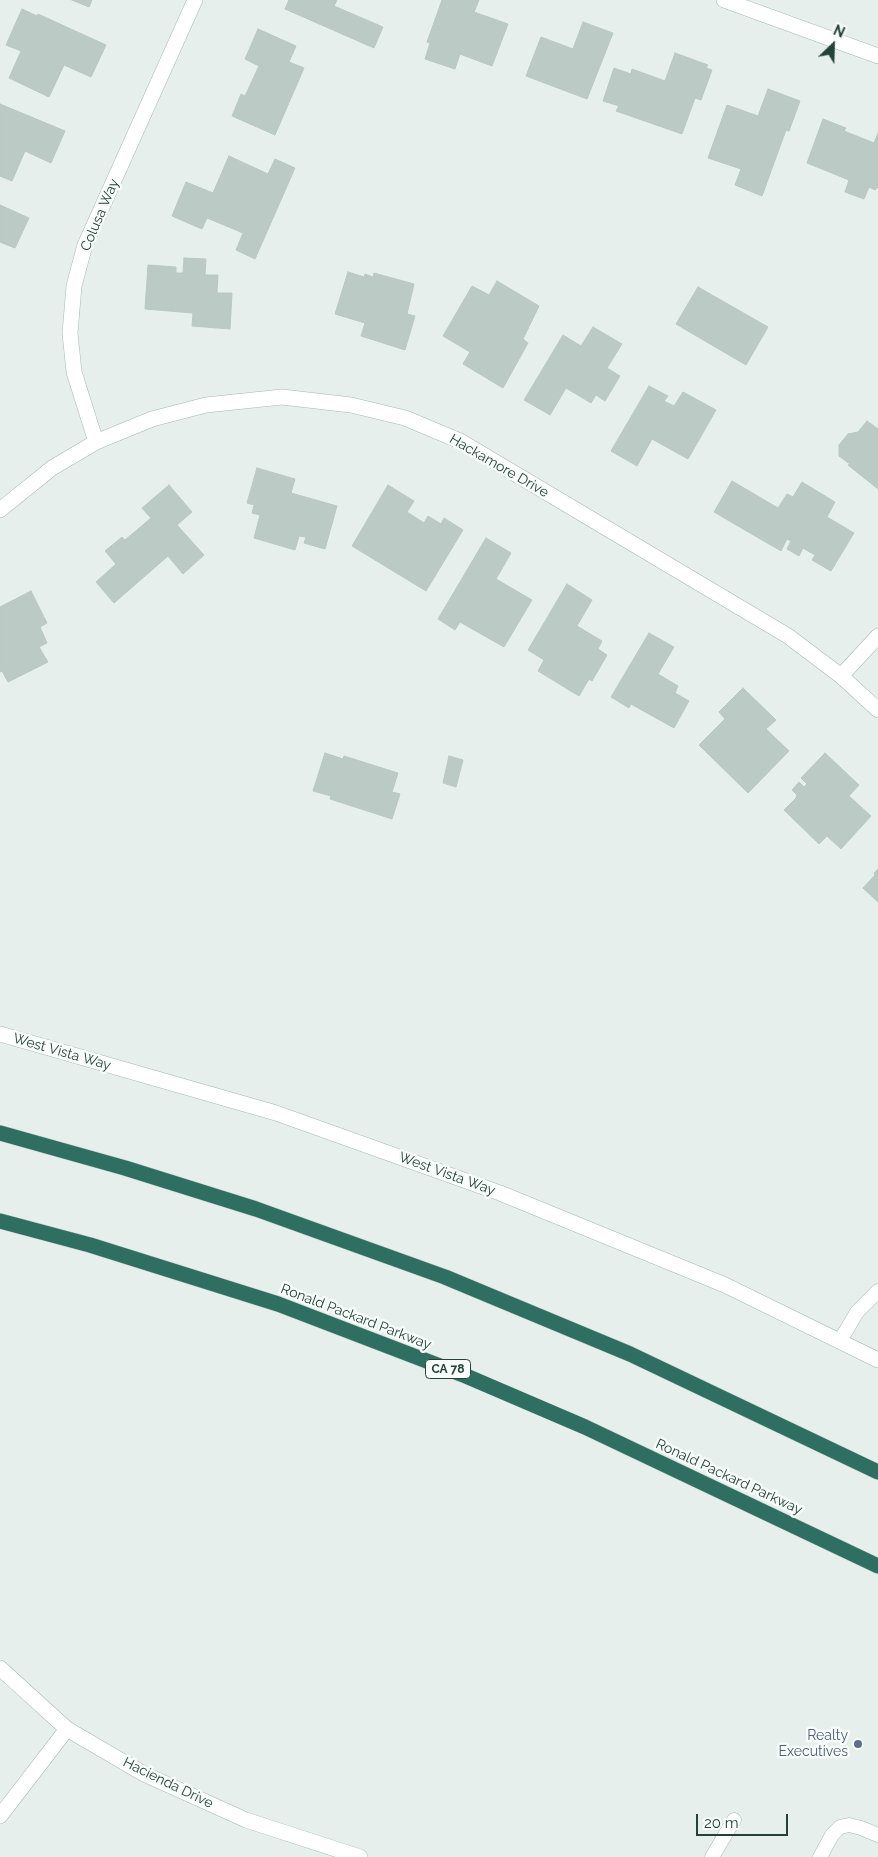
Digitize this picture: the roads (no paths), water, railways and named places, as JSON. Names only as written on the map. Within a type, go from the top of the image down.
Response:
[{"type":"highway","points":[[0,1133],[125,1168],[256,1209],[445,1277],[630,1354],[878,1472]]},
{"type":"highway","name":"Ronald Packard Parkway","points":[[0,1221],[90,1245],[278,1304],[466,1376],[585,1427],[878,1566]]},
{"type":"street","name":"Colusa Way","points":[[96,442],[74,372],[70,333],[74,286],[86,245],[195,0]]},
{"type":"street","points":[[724,0],[878,56]]},
{"type":"street","name":"Hackamore Drive","points":[[0,510],[52,468],[96,442],[152,420],[206,405],[282,398],[351,405],[405,418],[460,441],[788,636],[841,676],[878,710]]},
{"type":"street","points":[[841,676],[878,636]]},
{"type":"street","name":"West Vista Way","points":[[0,1034],[276,1113],[500,1193],[725,1285],[878,1360]]},
{"type":"street","name":"Hacienda Drive","points":[[0,1668],[67,1729],[144,1774],[246,1820],[360,1857]]},
{"type":"street","points":[[0,1816],[67,1729]]},
{"type":"lane","points":[[840,1341],[857,1312],[878,1291]]},
{"type":"lane","points":[[712,1857],[734,1820]]},
{"type":"lane","points":[[820,1857],[832,1835],[840,1827],[855,1826],[878,1834]]},
{"type":"place","name":"Realty Executives","points":[[858,1744]]}]
